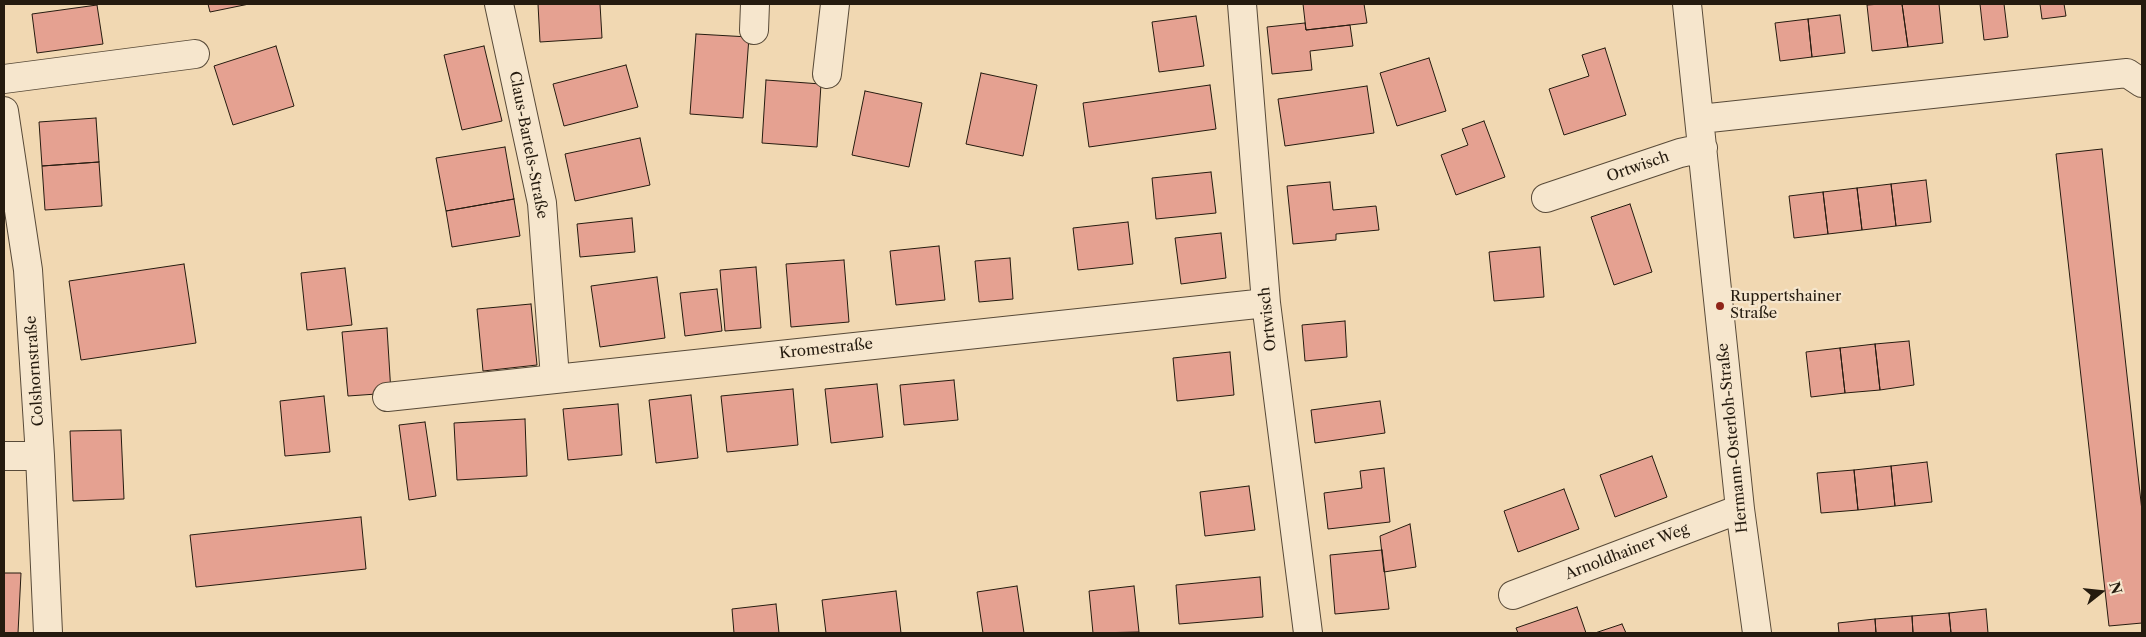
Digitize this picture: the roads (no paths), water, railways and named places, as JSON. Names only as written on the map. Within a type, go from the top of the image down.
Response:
[{"type":"street","name":"Claus-Bartels-Straße","points":[[499,4],[542,203],[555,378]]},
{"type":"street","points":[[827,74],[835,4]]},
{"type":"street","name":"Ortwisch","points":[[1242,4],[1266,303],[1308,633]]},
{"type":"street","name":"Hermann-Osterloh-Straße","points":[[1687,4],[1740,509],[1757,633]]},
{"type":"street","points":[[4,79],[195,54]]},
{"type":"street","points":[[1700,119],[2134,78]]},
{"type":"street","name":"Colshornstraße","points":[[4,111],[28,270],[40,456],[48,633]]},
{"type":"street","name":"Ortwisch","points":[[1546,198],[1680,153],[1703,148]]},
{"type":"street","name":"Kromestraße","points":[[387,397],[1266,303]]},
{"type":"street","points":[[4,456],[40,456]]},
{"type":"street","name":"Arnoldhainer Weg","points":[[1513,595],[1740,509]]},
{"type":"place","name":"Ruppertshainer Straße","points":[[1720,306]]}]
